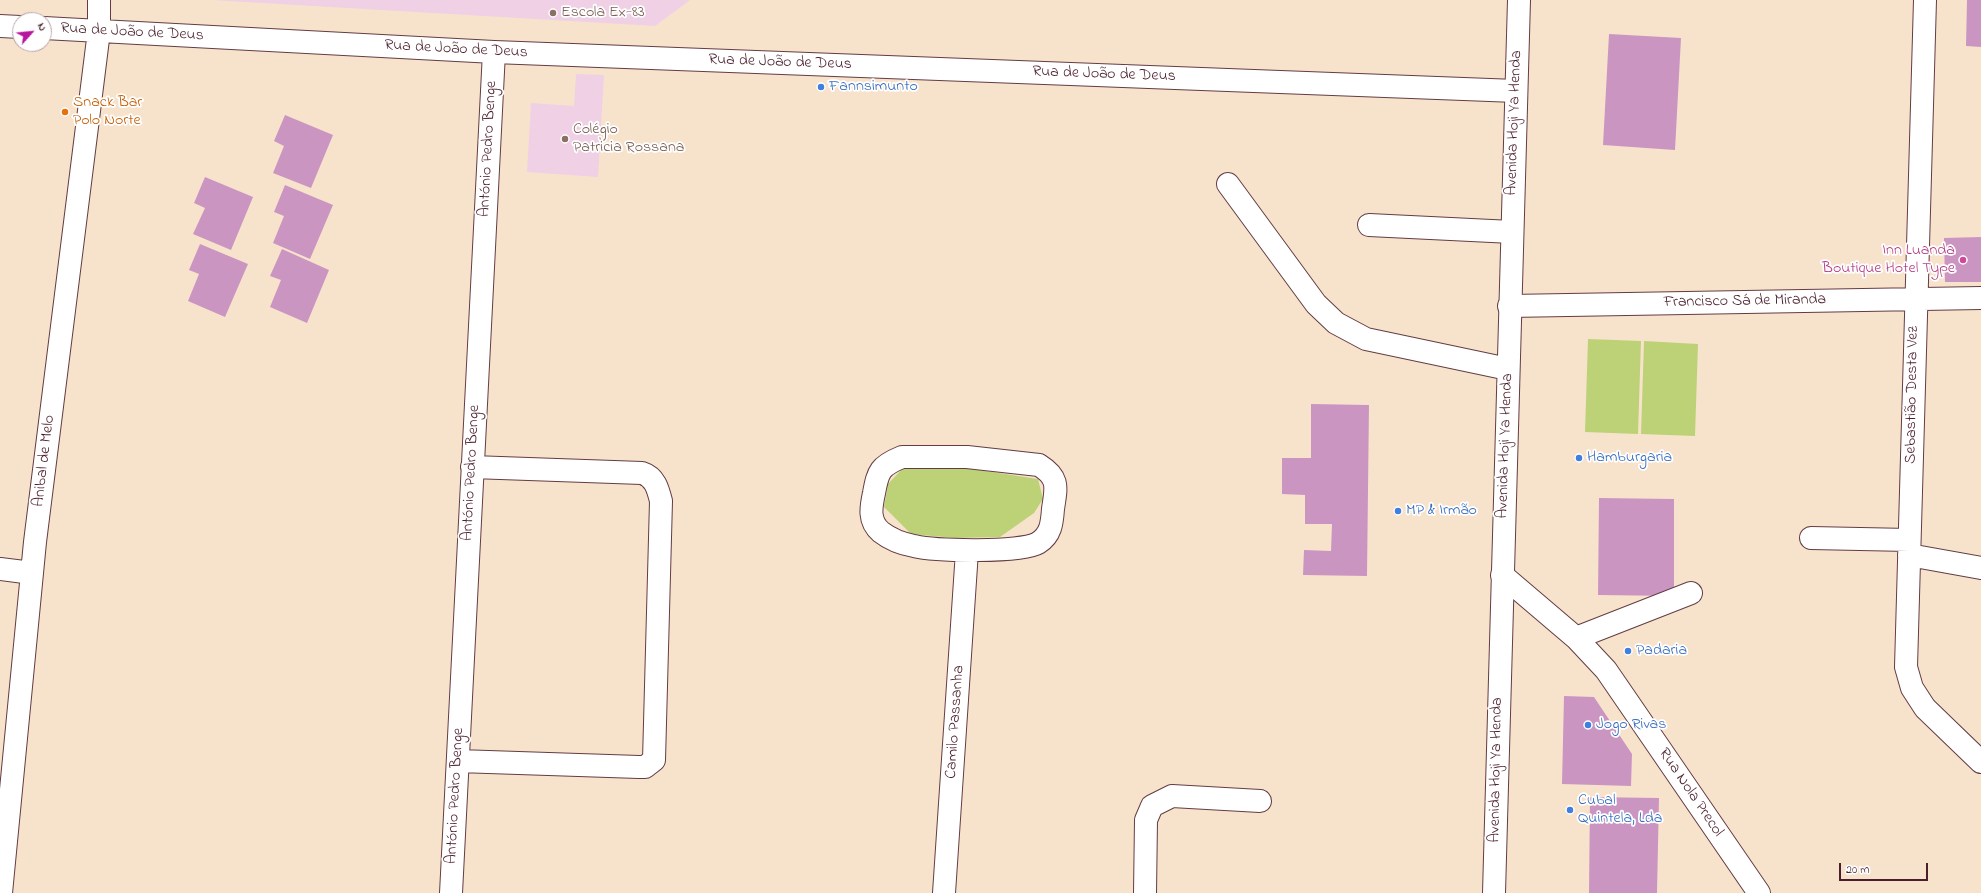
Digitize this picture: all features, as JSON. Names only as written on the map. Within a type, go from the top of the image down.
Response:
[{"type":"street","name":"Anibal de Melo","points":[[1,893],[32,573],[99,31],[99,0]]},
{"type":"street","name":"Avenida Hoji Ya Henda","points":[[1494,893],[1509,306],[1519,0]]},
{"type":"street","name":"Sebastião Desta Vez","points":[[1925,0],[1915,300],[1906,667],[1912,688],[1925,708],[1981,762]]},
{"type":"street","points":[[0,26],[12,27]]},
{"type":"street","name":"Rua de João de Deus","points":[[52,28],[494,52],[1516,91]]},
{"type":"street","name":"António Pedro Benge","points":[[451,893],[494,52]]},
{"type":"street","points":[[1228,184],[1316,304],[1336,323],[1366,339],[1508,369]]},
{"type":"street","points":[[1369,226],[1512,232]]},
{"type":"street","name":"Francisco Sá de Miranda","points":[[1509,306],[1981,298]]},
{"type":"street","points":[[902,457],[967,457],[1039,465],[1049,471],[1056,486],[1052,527],[1045,538],[1037,544],[1024,548],[968,551],[915,547],[893,540],[880,531],[874,522],[870,510],[877,475],[884,467],[902,457]]},
{"type":"street","points":[[458,761],[639,768],[645,767],[654,760],[661,501],[655,481],[648,475],[642,473],[472,467]]},
{"type":"street","points":[[1811,538],[1909,548],[1981,568]]},
{"type":"street","name":"Camilo Passanha","points":[[944,893],[968,551]]},
{"type":"street","points":[[0,569],[32,573]]},
{"type":"street","name":"Rua Nola Precol","points":[[1502,575],[1576,638],[1606,670],[1759,893]]},
{"type":"street","points":[[1576,638],[1691,593]]},
{"type":"street","points":[[1145,893],[1146,820],[1152,806],[1172,796],[1260,800]]},
{"type":"shaded area","name":"Escola Ex-83","points":[[211,0],[690,0],[655,26]]},
{"type":"shaded area","name":"Colégio Patricia Rossana","points":[[576,74],[604,75],[598,177],[527,172],[531,103],[574,106]]},
{"type":"green space","points":[[1588,339],[1641,341],[1638,434],[1585,432]]},
{"type":"green space","points":[[1644,341],[1698,344],[1695,436],[1641,434]]},
{"type":"green space","points":[[920,461],[1038,479],[1043,499],[1034,513],[1000,537],[955,538],[911,534],[884,507],[888,484],[904,467]]},
{"type":"building","points":[[1967,0],[1981,0],[1981,47],[1966,46]]},
{"type":"building","points":[[1609,34],[1681,38],[1675,150],[1603,145]]},
{"type":"building","points":[[285,115],[333,135],[311,188],[273,173],[284,146],[274,141]]},
{"type":"building","points":[[205,177],[253,197],[231,250],[193,234],[205,208],[194,203]]},
{"type":"building","points":[[285,185],[333,205],[310,259],[273,243],[284,216],[274,212]]},
{"type":"building","name":"Inn Luanda Boutique Hotel Type","points":[[1981,237],[1981,282],[1945,282],[1944,238]]},
{"type":"building","points":[[200,244],[248,264],[225,317],[188,301],[199,274],[189,270]]},
{"type":"building","points":[[282,249],[329,270],[307,323],[270,307],[281,280],[270,276]]},
{"type":"building","points":[[1311,404],[1369,405],[1367,576],[1303,575],[1304,550],[1331,551],[1332,524],[1305,524],[1305,495],[1282,494],[1282,458],[1311,458]]},
{"type":"building","points":[[1599,498],[1674,499],[1674,596],[1598,595]]},
{"type":"building","name":"Jogo Rivas","points":[[1564,696],[1594,697],[1632,754],[1631,786],[1562,784]]},
{"type":"building","points":[[1590,797],[1659,798],[1657,893],[1589,893]]},
{"type":"place","name":"Escola Ex-83","points":[[553,13]]},
{"type":"place","name":"Fannsimunto","points":[[821,87]]},
{"type":"place","name":"Snack Bar Polo Norte","points":[[65,112]]},
{"type":"place","name":"Colégio Patricia Rossana","points":[[565,139]]},
{"type":"place","name":"Inn Luanda Boutique Hotel Type","points":[[1963,260]]},
{"type":"place","name":"Hamburgaria","points":[[1579,458]]},
{"type":"place","name":"MP & Irmão","points":[[1398,511]]},
{"type":"place","name":"Padaria","points":[[1628,651]]},
{"type":"place","name":"Jogo Rivas","points":[[1588,725]]},
{"type":"place","name":"Cubal Quintela, Lda","points":[[1570,810]]}]
